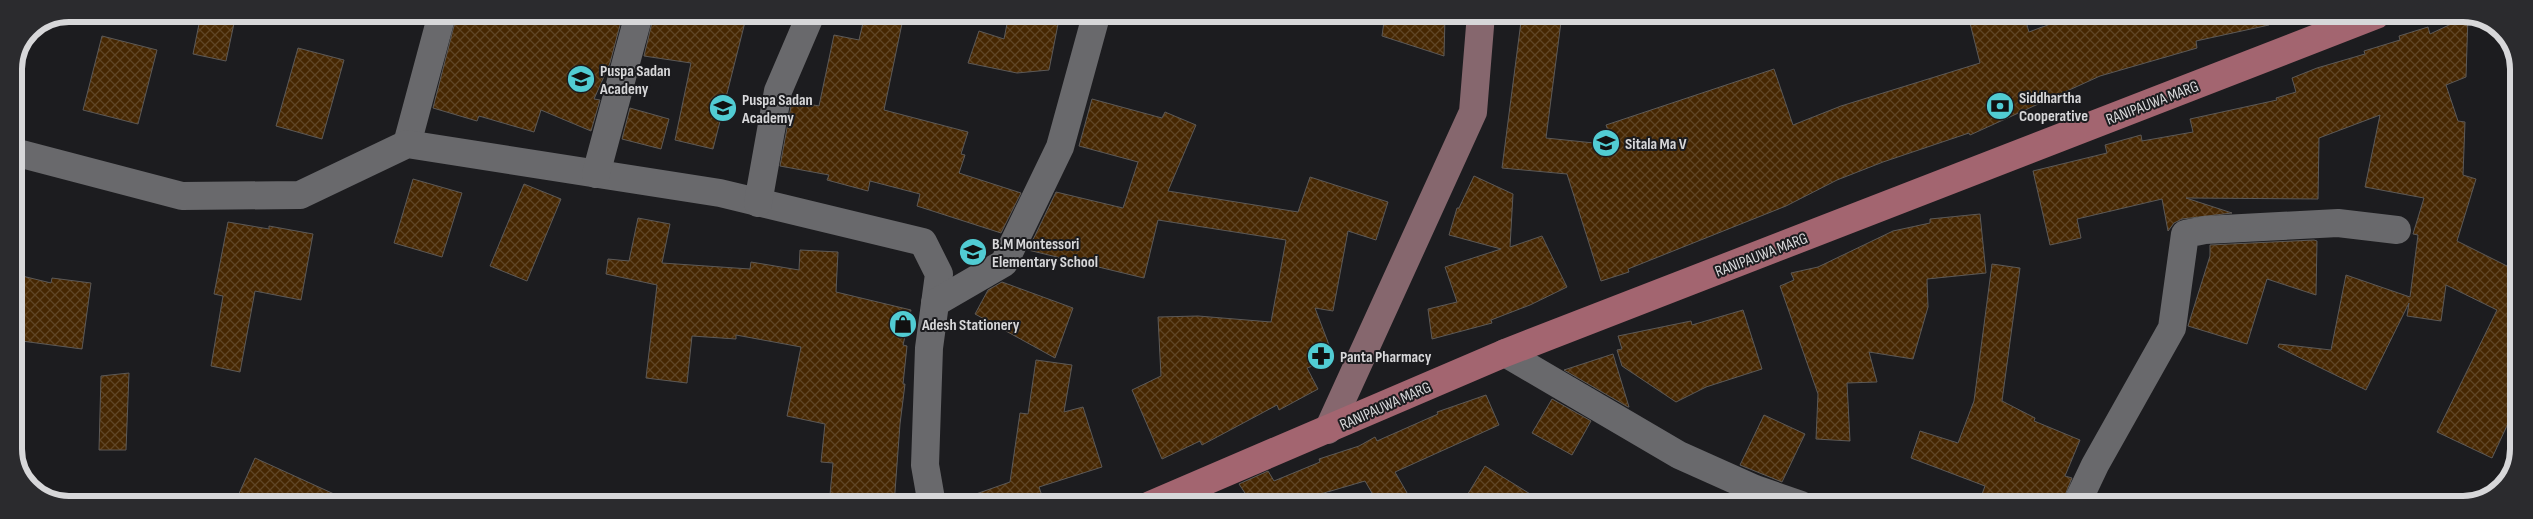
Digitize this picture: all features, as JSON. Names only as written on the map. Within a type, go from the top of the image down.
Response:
[{"type":"main road","points":[[1328,430],[1473,112],[1481,22]]},
{"type":"main road","name":"RANIPAUWA MARG","points":[[1171,496],[1505,353],[2358,22]]},
{"type":"street","points":[[407,144],[440,22]]},
{"type":"street","points":[[596,174],[623,66],[637,22]]},
{"type":"street","points":[[758,203],[778,91],[808,22]]},
{"type":"street","points":[[935,303],[1004,263],[1060,147],[1094,22]]},
{"type":"street","points":[[22,154],[182,196],[300,195],[407,144],[720,193],[923,242],[939,274],[929,348],[925,465],[930,496]]},
{"type":"street","points":[[2080,496],[2095,465],[2172,328],[2185,234],[2205,230],[2338,223],[2397,230]]},
{"type":"street","points":[[1505,353],[1679,455],[1754,489],[1775,496]]},
{"type":"building","points":[[199,22],[234,22],[226,61],[193,54]]},
{"type":"building","points":[[455,22],[621,22],[610,63],[594,99],[600,100],[591,131],[541,110],[534,132],[479,116],[477,121],[433,108]]},
{"type":"building","points":[[652,22],[745,22],[713,149],[675,140],[691,63],[644,56]]},
{"type":"building","points":[[863,22],[902,22],[884,110],[968,132],[961,154],[965,155],[959,173],[1021,193],[1001,233],[917,206],[920,194],[870,181],[868,191],[827,180],[829,175],[780,166],[792,101],[819,106],[834,35],[859,40]]},
{"type":"building","points":[[1007,22],[1058,22],[1049,70],[1017,73],[968,63],[979,31],[1004,39]]},
{"type":"building","points":[[1384,22],[1445,22],[1444,56],[1382,36]]},
{"type":"building","points":[[1521,22],[1561,22],[1546,138],[1613,145],[1606,125],[1774,69],[1793,125],[1841,106],[1980,63],[1970,22],[2026,22],[2029,32],[2055,22],[2269,22],[2269,25],[2196,41],[2197,48],[2100,76],[1970,135],[1969,133],[1883,162],[1837,180],[1786,206],[1628,269],[1629,272],[1601,281],[1567,174],[1502,168]]},
{"type":"building","points":[[2455,22],[2468,23],[2466,77],[2446,85],[2458,121],[2465,122],[2463,175],[2476,179],[2457,241],[2510,268],[2510,419],[2492,458],[2437,432],[2497,310],[2446,285],[2441,321],[2407,316],[2409,303],[2366,390],[2278,347],[2279,344],[2331,350],[2346,275],[2410,297],[2418,235],[2413,234],[2424,198],[2365,187],[2380,115],[2319,138],[2318,199],[2186,198],[2232,213],[2182,219],[2174,223],[2168,231],[2162,199],[2077,219],[2081,238],[2050,245],[2033,171],[2107,153],[2105,145],[2141,135],[2142,141],[2193,132],[2190,119],[2277,100],[2276,98],[2296,92],[2292,78],[2317,68],[2365,54],[2364,51],[2400,40],[2399,36],[2428,27],[2430,34]]},
{"type":"building","points":[[102,36],[157,50],[138,124],[83,110]]},
{"type":"building","points":[[298,48],[344,60],[322,139],[276,126]]},
{"type":"building","points":[[1092,99],[1162,118],[1165,112],[1196,125],[1168,191],[1298,212],[1310,177],[1388,202],[1376,240],[1348,231],[1333,311],[1315,308],[1334,358],[1307,368],[1318,389],[1279,410],[1277,405],[1202,445],[1200,441],[1162,459],[1132,390],[1161,376],[1158,317],[1198,316],[1271,322],[1286,240],[1158,220],[1144,278],[1028,250],[1056,192],[1123,208],[1138,162],[1079,146]]},
{"type":"building","points":[[630,108],[669,119],[661,149],[622,139]]},
{"type":"building","points":[[1474,176],[1513,194],[1510,247],[1542,236],[1567,287],[1530,305],[1491,320],[1492,323],[1432,339],[1428,309],[1457,302],[1445,267],[1501,249],[1449,235],[1457,208],[1459,208]]},
{"type":"building","points":[[413,179],[462,193],[442,257],[394,243]]},
{"type":"building","points":[[524,184],[561,199],[527,281],[490,266]]},
{"type":"building","points":[[1980,214],[1986,273],[1927,279],[1928,307],[1913,359],[1869,352],[1877,382],[1847,383],[1850,441],[1816,439],[1818,394],[1780,286],[1794,280],[1791,273],[1818,267],[1893,231],[1930,223],[1930,219]]},
{"type":"building","points":[[638,218],[670,224],[662,263],[750,269],[751,262],[799,270],[800,250],[838,252],[836,292],[911,310],[903,345],[907,346],[903,384],[905,384],[895,496],[830,496],[833,463],[821,462],[825,424],[787,416],[801,347],[736,335],[736,339],[692,336],[687,383],[646,378],[657,285],[606,274],[608,259],[629,261]]},
{"type":"building","points":[[228,222],[269,229],[269,226],[313,234],[301,300],[255,291],[240,372],[211,366],[223,296],[214,294]]},
{"type":"building","points":[[2317,241],[2316,295],[2267,279],[2247,344],[2188,326],[2210,256],[2210,245]]},
{"type":"building","points":[[1992,264],[2020,268],[2002,401],[2035,418],[2034,421],[2080,440],[2065,476],[2072,478],[2065,496],[1981,496],[1985,486],[1911,458],[1920,431],[1958,443],[1974,401]]},
{"type":"building","points":[[23,276],[51,283],[52,278],[91,283],[82,349],[23,341]]},
{"type":"building","points":[[1002,282],[1073,308],[1055,358],[975,314],[988,290]]},
{"type":"building","points":[[1743,310],[1762,369],[1706,387],[1676,402],[1622,366],[1617,350],[1622,349],[1618,336],[1691,321],[1692,325]]},
{"type":"building","points":[[1613,354],[1629,407],[1564,370]]},
{"type":"building","points":[[1036,360],[1072,365],[1064,412],[1083,407],[1102,467],[1039,487],[1042,496],[970,496],[1010,482],[1020,413],[1028,414]]},
{"type":"building","points":[[129,373],[126,450],[99,450],[101,376]]},
{"type":"building","points":[[1486,395],[1499,425],[1395,472],[1409,496],[1374,496],[1365,481],[1317,496],[1238,496],[1245,493],[1239,484],[1268,471],[1274,481],[1320,462],[1319,459],[1359,446],[1375,437],[1377,441],[1438,414],[1437,412]]},
{"type":"building","points":[[1552,399],[1591,421],[1572,455],[1532,433]]},
{"type":"building","points":[[1764,415],[1805,434],[1782,482],[1740,465]]},
{"type":"building","points":[[255,458],[338,496],[238,496]]},
{"type":"building","points":[[1485,466],[1533,496],[1467,496]]},
{"type":"place","name":"Puspa Sadan Acadeny","points":[[581,79]]},
{"type":"place","name":"Siddhartha Cooperative","points":[[2000,106]]},
{"type":"place","name":"Puspa Sadan Academy","points":[[723,108]]},
{"type":"place","name":"Sitala Ma V","points":[[1606,143]]},
{"type":"place","name":"B.M Montessori Elementary School","points":[[973,252]]},
{"type":"place","name":"Adesh Stationery","points":[[903,324]]},
{"type":"place","name":"Panta Pharmacy","points":[[1321,356]]}]
